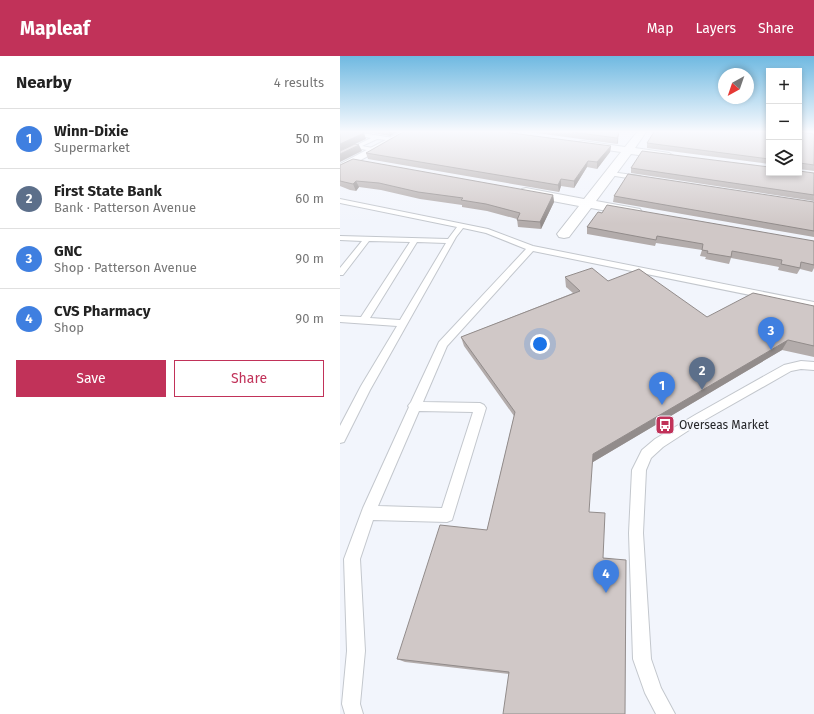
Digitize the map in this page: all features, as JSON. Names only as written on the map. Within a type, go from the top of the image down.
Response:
[{"type":"street","points":[[564,234],[619,163]]},
{"type":"street","points":[[510,189],[650,214]]},
{"type":"lane","points":[[611,174],[650,180]]},
{"type":"lane","points":[[340,202],[488,230],[531,248],[814,305]]},
{"type":"lane","points":[[340,438],[366,389],[451,241],[462,226]]},
{"type":"lane","points":[[340,238],[451,241]]},
{"type":"lane","points":[[340,273],[368,238]]},
{"type":"lane","points":[[363,321],[415,240]]},
{"type":"lane","points":[[354,714],[351,704],[356,651],[352,559],[368,513],[414,406],[443,344],[531,248]]},
{"type":"lane","points":[[340,319],[404,323]]},
{"type":"lane","points":[[666,714],[654,693],[642,659],[636,533],[639,470],[643,459],[646,454],[659,443],[692,422],[788,368],[801,364],[814,366]]},
{"type":"lane","points":[[368,513],[447,515],[480,408],[414,406]]},
{"type":"building","points":[[345,163],[374,163],[553,195],[540,222],[517,220],[520,213],[486,204],[461,200],[463,198],[418,192],[379,183],[356,181],[353,184],[340,181],[340,165]]},
{"type":"building","points":[[424,163],[587,163],[574,181],[561,179],[558,185]]},
{"type":"building","points":[[634,163],[735,163],[766,167],[766,176],[802,176],[802,171],[814,173],[814,195],[631,168]]},
{"type":"building","points":[[802,163],[802,163],[814,163],[814,165]]},
{"type":"building","points":[[628,174],[814,202],[814,231],[614,196]]},
{"type":"building","points":[[607,205],[814,241],[814,265],[801,262],[800,268],[781,264],[782,260],[732,251],[731,257],[707,253],[708,251],[702,250],[703,244],[657,236],[656,240],[587,227],[598,212],[602,213]]},
{"type":"building","points":[[592,268],[608,281],[639,269],[707,317],[753,293],[814,306],[814,346],[788,340],[593,454],[589,512],[605,513],[603,558],[626,560],[625,714],[503,714],[509,672],[397,659],[440,525],[487,530],[515,412],[461,337],[580,291],[565,277]]},
{"type":"place","name":"GNC","points":[[771,350]]},
{"type":"place","name":"First State Bank","points":[[702,390]]},
{"type":"place","name":"Winn-Dixie","points":[[662,405]]},
{"type":"place","name":"Overseas Market","points":[[665,425]]},
{"type":"place","name":"CVS Pharmacy","points":[[606,593]]}]
